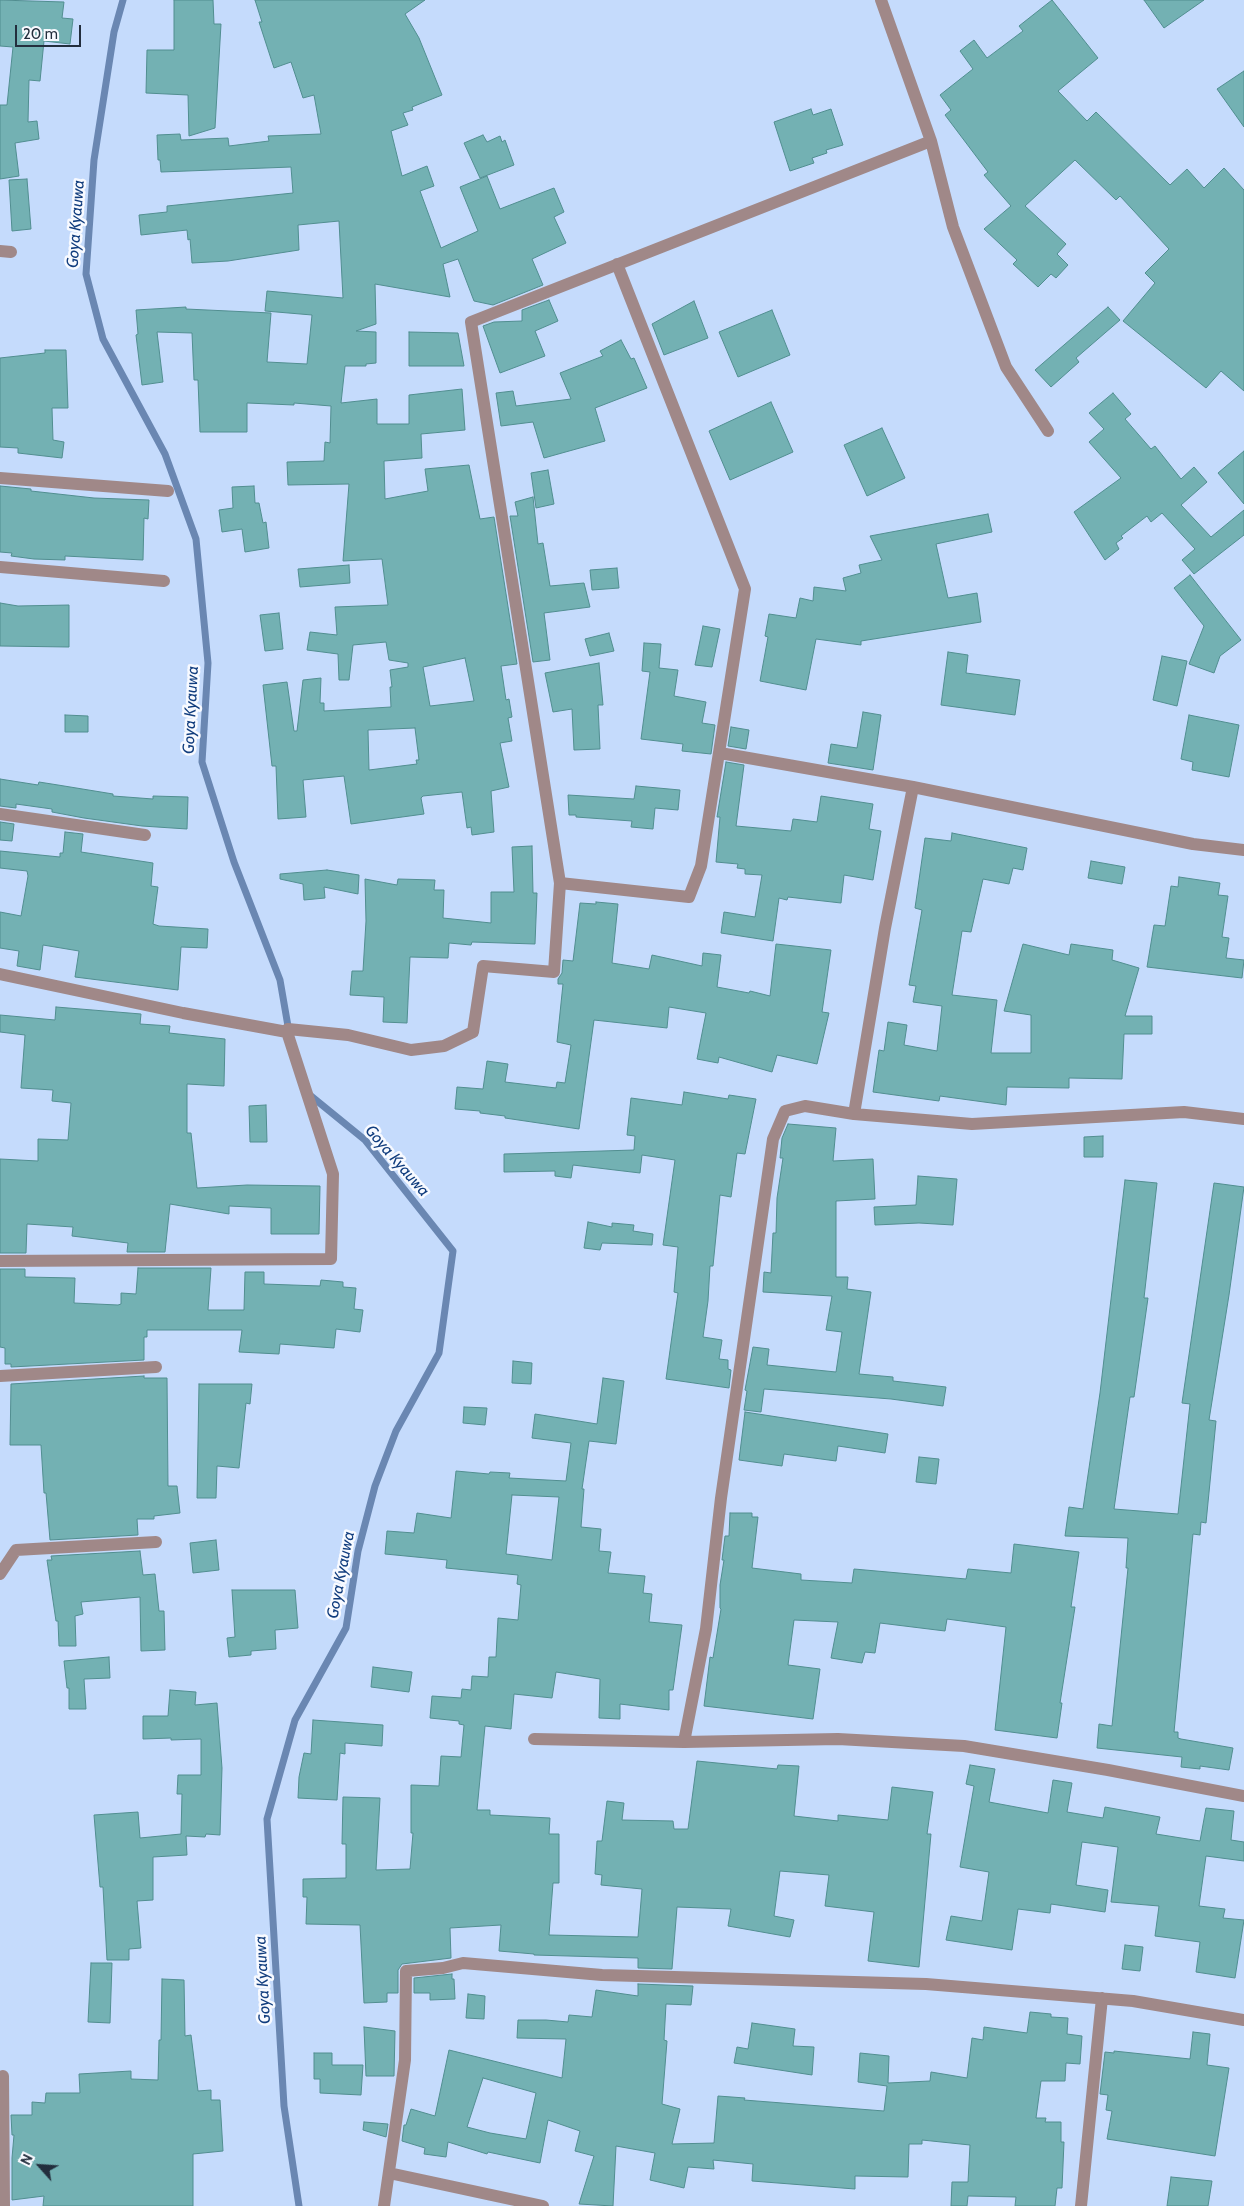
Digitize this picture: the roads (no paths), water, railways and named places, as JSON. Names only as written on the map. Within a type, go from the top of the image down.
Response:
[{"type":"street","points":[[881,0],[931,142],[953,227],[1006,367],[1048,431]]},
{"type":"street","points":[[0,974],[183,1013],[287,1032],[288,1029],[348,1035],[412,1050],[444,1046],[473,1032],[483,966],[554,972],[560,883],[470,322],[931,142]]},
{"type":"street","points":[[560,883],[689,897],[701,866],[745,589],[616,264]]},
{"type":"street","points":[[0,478],[168,491]]},
{"type":"street","points":[[0,567],[164,581]]},
{"type":"street","points":[[720,753],[913,787],[1193,844],[1244,850]]},
{"type":"street","points":[[854,1114],[885,928],[913,787]]},
{"type":"street","points":[[0,814],[145,835]]},
{"type":"street","points":[[0,1261],[331,1259],[333,1174],[287,1032]]},
{"type":"street","points":[[684,1742],[706,1629],[721,1498],[773,1139],[784,1111],[805,1106],[854,1114],[972,1124],[1184,1112],[1244,1119]]},
{"type":"street","points":[[0,1376],[156,1368]]},
{"type":"street","points":[[0,1574],[16,1550],[156,1542]]},
{"type":"street","points":[[534,1738],[684,1742],[838,1739],[964,1746],[1108,1770],[1244,1796]]},
{"type":"street","points":[[384,2206],[405,2060],[406,1972],[443,1968],[463,1963],[602,1974],[926,1984],[1133,2001],[1244,2020]]},
{"type":"street","points":[[1081,2206],[1102,1998]]},
{"type":"street","points":[[3,2076],[4,2206]]},
{"type":"street","points":[[390,2173],[542,2206]]},
{"type":"waterway","name":"Goya Kyauwa","points":[[123,0],[114,32],[94,160],[86,274],[103,339],[165,454],[196,539],[208,663],[202,762],[234,862],[280,980],[289,1032]]},
{"type":"waterway","name":"Goya Kyauwa","points":[[299,2206],[284,2106],[267,1819],[295,1720],[346,1628],[358,1551],[375,1486],[396,1431],[439,1353],[453,1251],[365,1140],[311,1096]]}]
